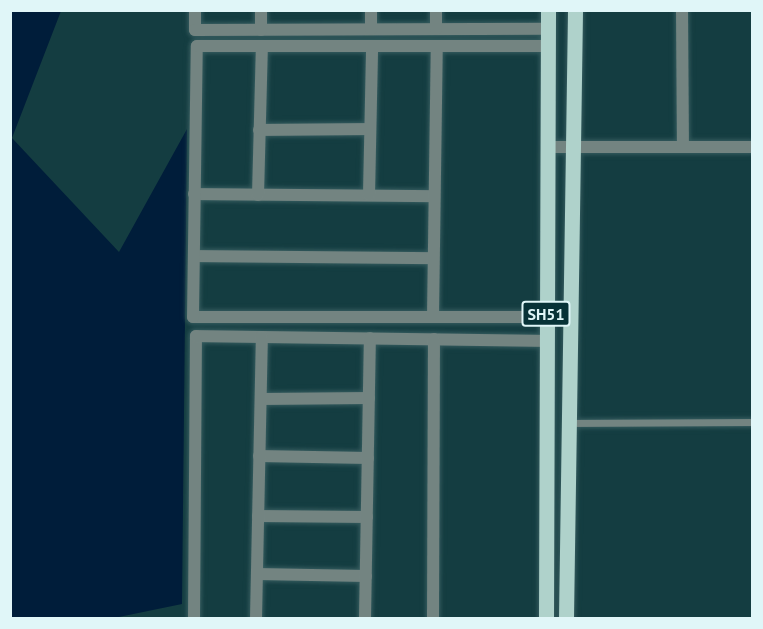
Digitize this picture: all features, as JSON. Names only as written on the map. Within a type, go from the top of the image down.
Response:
[{"type":"main road","name":"SH51","points":[[546,618],[546,317],[550,147],[548,10]]},
{"type":"main road","name":"SH51","points":[[566,618],[574,10]]},
{"type":"street","points":[[195,10],[195,30],[548,29]]},
{"type":"street","points":[[261,10],[261,30]]},
{"type":"street","points":[[371,10],[371,29]]},
{"type":"street","points":[[436,10],[436,29]]},
{"type":"street","points":[[682,10],[682,146]]},
{"type":"street","points":[[546,317],[193,317],[197,46],[547,46]]},
{"type":"street","points":[[258,195],[262,46]]},
{"type":"street","points":[[369,195],[372,46]]},
{"type":"street","points":[[433,317],[437,47]]},
{"type":"street","points":[[259,130],[369,129]]},
{"type":"street","points":[[550,147],[753,147]]},
{"type":"street","points":[[194,194],[434,196]]},
{"type":"street","points":[[194,256],[433,258]]},
{"type":"street","points":[[194,618],[196,336],[546,341]]},
{"type":"street","points":[[256,618],[262,337]]},
{"type":"street","points":[[365,618],[370,338]]},
{"type":"street","points":[[433,618],[434,339]]},
{"type":"street","points":[[261,399],[369,398]]},
{"type":"street","points":[[260,456],[368,458]]},
{"type":"street","points":[[258,516],[367,517]]},
{"type":"street","points":[[257,574],[366,576]]},
{"type":"lane","points":[[568,423],[753,422]]},
{"type":"water","points":[[10,11],[61,11],[12,138],[119,252],[187,129],[182,604],[114,618],[11,618]]}]
